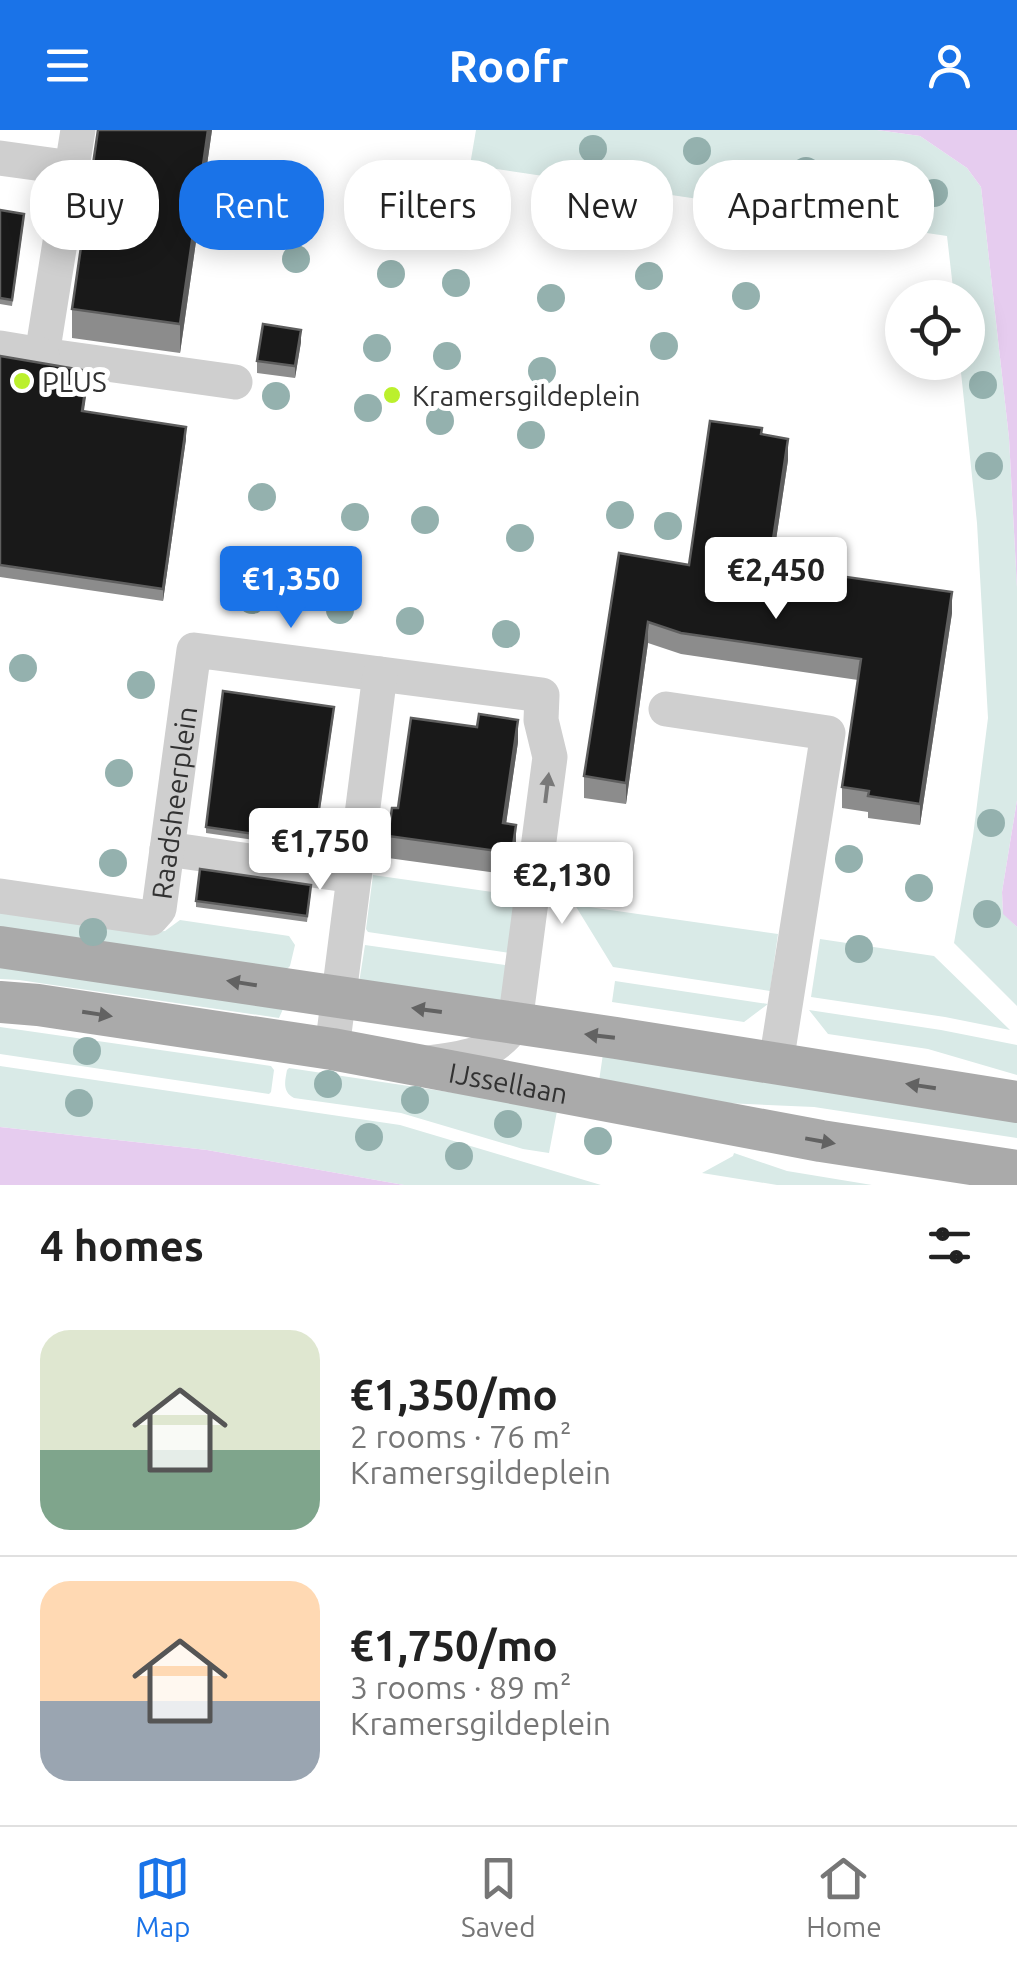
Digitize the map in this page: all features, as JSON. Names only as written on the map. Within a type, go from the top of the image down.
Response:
[{"type":"main road","points":[[0,947],[1017,1102]]},
{"type":"main road","name":"IJssellaan","points":[[0,1002],[332,1050],[821,1141],[1017,1171]]},
{"type":"street","points":[[73,160],[78,130]]},
{"type":"street","points":[[13,149],[47,160]]},
{"type":"street","points":[[42,355],[59,250]]},
{"type":"street","points":[[0,348],[235,382]]},
{"type":"street","name":"Raadsheerplein","points":[[0,896],[151,918],[159,909],[194,650],[380,674]]},
{"type":"street","points":[[332,1050],[380,674],[542,695],[542,720],[550,758],[516,1023],[506,1038],[484,1052],[406,1064]]},
{"type":"street","points":[[666,709],[828,733],[776,1063]]},
{"type":"street","points":[[167,849],[354,876]]},
{"type":"shaded area","points":[[476,130],[877,130],[920,136],[967,168],[981,187],[1009,438],[1017,588],[1017,800],[1002,892],[1003,913],[1017,927],[1017,1006],[954,943],[988,718],[977,523],[962,380],[985,380],[985,280],[952,280],[947,236],[934,234],[934,160],[693,160],[693,198],[673,195],[673,160],[531,160],[531,174],[511,171],[511,160],[471,160]]},
{"type":"shaded area","points":[[877,130],[1017,130],[1017,588],[1009,438],[981,187],[967,168],[920,136]]},
{"type":"shaded area","points":[[1017,800],[1017,927],[1003,914],[1002,892]]},
{"type":"shaded area","points":[[373,875],[520,896],[510,953],[368,932]]},
{"type":"shaded area","points":[[575,905],[778,934],[770,991],[613,967]]},
{"type":"shaded area","points":[[0,910],[153,932],[165,931],[180,920],[289,936],[295,945],[286,970],[0,931]]},
{"type":"shaded area","points":[[820,939],[934,956],[1010,1030],[811,997]]},
{"type":"shaded area","points":[[365,945],[505,965],[506,989],[499,1003],[359,983]]},
{"type":"shaded area","points":[[0,965],[283,1009],[279,1018],[0,979]]},
{"type":"shaded area","points":[[615,981],[768,1004],[744,1022],[612,1002]]},
{"type":"shaded area","points":[[809,1010],[1017,1045],[1017,1075],[928,1049],[828,1034]]},
{"type":"shaded area","points":[[0,1027],[271,1066],[271,1092],[0,1054]]},
{"type":"shaded area","points":[[603,1054],[1017,1122],[1017,1138],[814,1107],[725,1103],[599,1081]]},
{"type":"shaded area","points":[[0,1066],[400,1125],[601,1185],[404,1185],[207,1150],[0,1127]]},
{"type":"shaded area","points":[[289,1068],[555,1108],[549,1153],[401,1113],[294,1098],[285,1086]]},
{"type":"shaded area","points":[[0,1127],[207,1150],[404,1185],[0,1185]]},
{"type":"shaded area","points":[[734,1153],[787,1171],[872,1185],[777,1185],[702,1173]]},
{"type":"building","points":[[98,130],[208,130],[204,160],[179,160],[179,250],[191,250],[180,324],[72,309],[81,250],[159,250],[159,160],[94,160]]},
{"type":"building","points":[[0,210],[24,214],[12,300],[0,298]]},
{"type":"building","points":[[263,324],[301,330],[295,366],[257,361]]},
{"type":"building","points":[[0,356],[88,371],[82,411],[186,427],[163,589],[0,565]]},
{"type":"building","points":[[710,421],[762,428],[761,434],[788,439],[769,566],[952,592],[920,804],[868,796],[869,791],[842,787],[861,659],[681,633],[648,622],[626,783],[584,776],[619,553],[689,565]]},
{"type":"building","points":[[223,691],[334,707],[317,843],[206,827]]},
{"type":"building","points":[[479,714],[518,720],[503,823],[516,825],[512,853],[388,836],[392,808],[398,808],[411,718],[477,727]]},
{"type":"building","points":[[200,869],[311,885],[307,916],[196,901]]},
{"type":"place","name":"PLUS","points":[[22,381]]},
{"type":"place","name":"Kramersgildeplein","points":[[392,395]]}]
